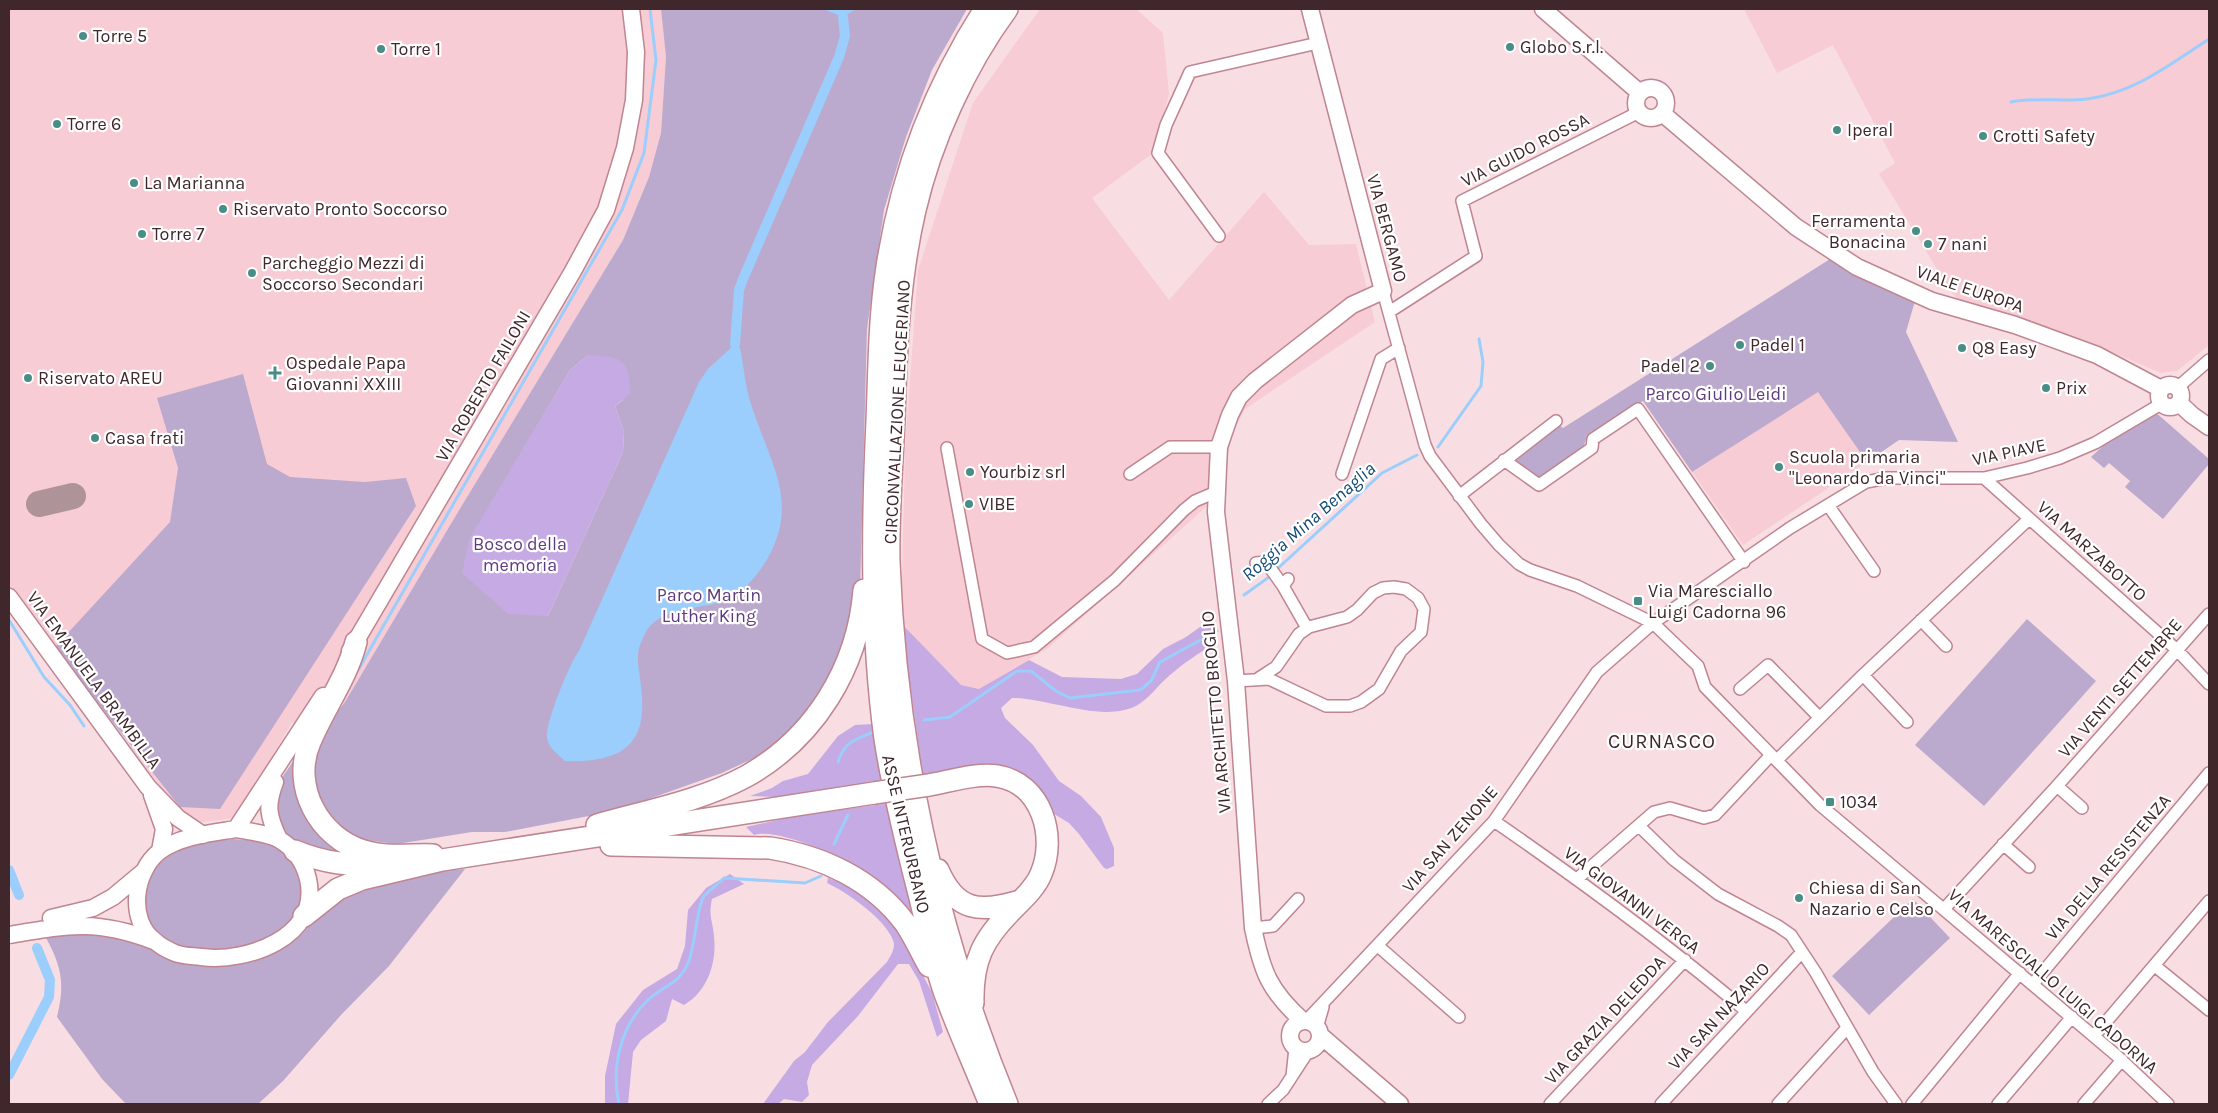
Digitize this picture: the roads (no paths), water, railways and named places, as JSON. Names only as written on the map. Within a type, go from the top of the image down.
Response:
[{"type":"highway","points":[[938,93],[944,64],[976,9]]},
{"type":"highway","points":[[938,93],[967,38],[985,9]]},
{"type":"highway","name":"CIRCONVALLAZIONE LEUCERIANO","points":[[922,835],[899,692],[889,559],[893,435],[900,314],[908,243],[925,175],[953,102],[994,26],[1007,9]]},
{"type":"highway","points":[[900,314],[910,291],[917,246],[936,184],[969,97],[1014,20],[1023,9]]},
{"type":"highway","name":"CIRCONVALLAZIONE LEUCERIANO","points":[[873,552],[881,339],[887,267],[896,223],[920,139],[938,93]]},
{"type":"highway","points":[[356,642],[350,665],[309,743],[305,758],[306,792],[313,810],[323,826],[332,834],[364,851],[379,854],[472,855],[596,825],[698,796],[745,777],[770,761],[814,720],[834,691],[847,665],[863,606],[866,566],[873,552]]},
{"type":"highway","name":"ASSE INTERURBANO","points":[[873,552],[875,622],[886,740],[911,860],[946,997],[990,1104]]},
{"type":"highway","points":[[304,916],[338,889],[362,878],[442,860],[975,777],[998,776],[1016,783],[1034,801],[1046,823],[1048,842],[1046,860],[1041,874],[1021,901],[984,942],[975,971],[973,1019]]},
{"type":"highway","points":[[922,835],[940,876],[955,898],[976,908],[986,909],[1021,901]]},
{"type":"highway","name":"ASSE INTERURBANO","points":[[922,835],[947,936],[973,1019],[1007,1104]]},
{"type":"highway","points":[[548,844],[770,848],[819,859],[838,868],[881,897],[904,923],[946,997]]},
{"type":"highway","points":[[287,845],[327,862],[352,866],[442,860]]},
{"type":"street","name":"VIA ROBERTO FAILONI","points":[[236,829],[286,756],[356,642],[573,272],[606,210],[625,148],[634,100],[636,52],[631,9]]},
{"type":"street","name":"VIA BERGAMO","points":[[1310,9],[1383,291],[1430,456]]},
{"type":"street","points":[[1543,9],[1640,93]]},
{"type":"street","points":[[1219,236],[1158,153],[1166,125],[1190,72],[1318,43]]},
{"type":"street","points":[[1654,88],[1662,92],[1666,105],[1662,113],[1656,117],[1648,118],[1639,112],[1636,102],[1640,93],[1654,88]]},
{"type":"street","name":"VIA GUIDO ROSSA","points":[[1389,312],[1476,256],[1462,201],[1639,112]]},
{"type":"street","name":"VIALE EUROPA","points":[[1662,113],[1796,227],[1857,267],[1932,301],[2015,325],[2097,356],[2170,396],[2192,416],[2209,427]]},
{"type":"street","name":"VIA ARCHITETTO BROGLIO","points":[[1383,291],[1352,305],[1255,381],[1239,398],[1230,415],[1219,447],[1216,512],[1236,681],[1253,928],[1263,967],[1270,986],[1307,1035],[1339,1053],[1400,1104]]},
{"type":"street","points":[[1342,474],[1381,359],[1399,348]]},
{"type":"street","name":"VIA PIAVE","points":[[1653,623],[1828,505],[1866,482],[1880,478],[1984,478],[2060,458],[2095,443],[2170,396],[2209,360]]},
{"type":"street","points":[[1504,460],[1539,486],[1592,448],[1593,439],[1638,409],[1744,562]]},
{"type":"street","points":[[1459,496],[1556,421]]},
{"type":"street","points":[[1130,474],[1170,447],[1219,447]]},
{"type":"street","points":[[947,448],[982,639],[1007,653],[1034,647],[1115,580],[1184,510],[1195,501],[1216,492]]},
{"type":"street","name":"VIA MARESCIALLO LUIGI CADORNA","points":[[1430,456],[1459,496],[1499,545],[1519,564],[1530,570],[1577,586],[1653,623],[1698,666],[1705,687],[1820,805],[2072,1017],[2122,1060],[2168,1104]]},
{"type":"street","name":"VIA MARZABOTTO","points":[[1984,478],[2177,650],[2209,684]]},
{"type":"street","points":[[1828,505],[1874,571]]},
{"type":"street","points":[[1577,879],[1654,812],[1670,808],[1704,818],[1715,815],[1774,757],[2029,519]]},
{"type":"street","points":[[1256,563],[1266,562],[1280,577],[1307,628]]},
{"type":"street","points":[[1236,681],[1259,678],[1279,682],[1304,697],[1326,706],[1350,706],[1361,702],[1379,689],[1398,656],[1421,632],[1424,609],[1418,598],[1406,589],[1383,588],[1373,593],[1357,610],[1347,616],[1307,628],[1291,644],[1276,667],[1259,678]]},
{"type":"street","name":"VIA EMANUELA BRAMBILLA","points":[[9,597],[148,786],[178,818],[203,835]]},
{"type":"street","name":"VIA VENTI SETTEMBRE","points":[[1944,909],[2057,786],[2209,614]]},
{"type":"street","points":[[1921,620],[1946,646]]},
{"type":"street","name":"VIA SAN ZENONE","points":[[1268,1104],[1292,1078],[1307,1035],[1323,1005],[1494,821],[1597,672],[1653,623]]},
{"type":"street","points":[[1740,689],[1768,664],[1819,717]]},
{"type":"street","points":[[1863,675],[1907,722]]},
{"type":"street","name":"VIA ROBERTO FAILONI","points":[[286,756],[268,802],[270,820],[287,845]]},
{"type":"street","name":"VIA DELLA RESISTENZA","points":[[2033,984],[2209,773]]},
{"type":"street","name":"VIA EMANUELA BRAMBILLA","points":[[148,786],[164,829],[160,851]]},
{"type":"street","points":[[2057,786],[2082,808]]},
{"type":"street","name":"VIA GIOVANNI VERGA","points":[[1494,821],[1577,879],[1685,960],[1746,1011]]},
{"type":"street","points":[[1638,826],[1674,860],[1718,894],[1791,935],[1873,1072],[1896,1104]]},
{"type":"street","points":[[9,926],[92,908],[113,897],[143,872],[160,851],[182,841],[236,829],[287,845],[305,868],[310,890],[304,916],[290,934],[264,949],[234,957],[213,958],[177,954],[154,941],[109,926],[68,925],[9,935]]},
{"type":"street","points":[[2004,844],[2029,867]]},
{"type":"street","points":[[143,872],[136,896],[141,922],[154,941]]},
{"type":"street","points":[[1253,928],[1273,926],[1298,899]]},
{"type":"street","points":[[2094,1036],[2209,901]]},
{"type":"street","points":[[1378,946],[1459,1017]]},
{"type":"street","name":"VIA SAN NAZARIO","points":[[1661,1104],[1802,952]]},
{"type":"street","name":"VIA GRAZIA DELEDDA","points":[[1550,1104],[1685,960]]},
{"type":"street","points":[[2155,966],[2209,1010]]},
{"type":"street","points":[[1912,1104],[2020,973]]},
{"type":"street","points":[[1998,1104],[2072,1017]]},
{"type":"street","points":[[1778,1104],[1847,1028]]},
{"type":"street","points":[[2084,1104],[2122,1060]]},
{"type":"water","points":[[823,9],[856,9],[843,17]]},
{"type":"water","points":[[735,344],[740,348],[749,397],[779,485],[782,504],[781,523],[775,544],[758,573],[748,585],[736,594],[713,604],[685,609],[667,615],[651,625],[642,640],[638,653],[642,707],[640,724],[635,737],[627,747],[601,759],[565,761],[551,748],[547,737],[547,730],[564,680],[579,651],[699,382],[708,369]]},
{"type":"waterway","points":[[357,672],[622,210],[644,153],[656,60],[650,9]]},
{"type":"waterway","points":[[735,344],[739,290],[839,57],[845,36],[843,17]]},
{"type":"waterway","name":"Roggia Mina Benaglia","points":[[2011,102],[2087,99],[2121,91],[2151,76],[2209,39]]},
{"type":"waterway","name":"Roggia Mina Benaglia","points":[[1438,447],[1481,386],[1483,362],[1479,339]]},
{"type":"waterway","name":"Roggia Mina Benaglia","points":[[1276,570],[1382,473],[1417,455]]},
{"type":"waterway","name":"Roggia Mina Benaglia","points":[[1244,595],[1272,575]]},
{"type":"waterway","points":[[9,620],[44,677],[70,705],[84,726]]},
{"type":"waterway","name":"Roggia Mina Benaglia","points":[[924,720],[950,717],[1017,671],[1031,671],[1056,691],[1070,698],[1140,690],[1151,681],[1160,662],[1217,631]]},
{"type":"waterway","name":"Roggia Mina Benaglia","points":[[838,762],[846,746],[871,733]]},
{"type":"waterway","name":"Roggia Mina Benaglia","points":[[834,844],[848,815]]},
{"type":"waterway","points":[[9,870],[19,895]]},
{"type":"waterway","name":"Roggia Mina Benaglia","points":[[619,1104],[616,1077],[617,1063],[624,1036],[630,1023],[647,1001],[675,981],[684,970],[690,956],[704,896],[724,878],[805,883],[821,876]]},
{"type":"waterway","points":[[9,1075],[49,997],[50,980],[37,948]]},
{"type":"place","name":"Torre 5","points":[[83,36]]},
{"type":"place","name":"Globo S.r.l.","points":[[1510,47]]},
{"type":"place","name":"Torre 1","points":[[381,49]]},
{"type":"place","name":"Torre 6","points":[[57,124]]},
{"type":"place","name":"Iperal","points":[[1837,130]]},
{"type":"place","name":"Crotti Safety","points":[[1983,136]]},
{"type":"place","name":"La Marianna","points":[[134,183]]},
{"type":"place","name":"Riservato Pronto Soccorso","points":[[223,209]]},
{"type":"place","name":"Ferramenta Bonacina","points":[[1916,231]]},
{"type":"place","name":"Torre 7","points":[[142,234]]},
{"type":"place","name":"7 nani","points":[[1928,244]]},
{"type":"place","name":"Parcheggio Mezzi di Soccorso Secondari","points":[[252,273]]},
{"type":"place","name":"Padel 1","points":[[1740,345]]},
{"type":"place","name":"Q8 Easy","points":[[1962,348]]},
{"type":"place","name":"Padel 2","points":[[1710,366]]},
{"type":"place","name":"Ospedale Papa Giovanni XXIII","points":[[275,373]]},
{"type":"place","name":"Riservato AREU","points":[[28,378]]},
{"type":"place","name":"Prix","points":[[2046,388]]},
{"type":"place","name":"Casa frati","points":[[95,438]]},
{"type":"place","name":"Scuola primaria \"Leonardo da Vinci\"","points":[[1779,467]]},
{"type":"place","name":"Yourbiz srl","points":[[970,472]]},
{"type":"place","name":"VIBE","points":[[969,504]]},
{"type":"place","name":"Via Maresciallo Luigi Cadorna 96","points":[[1638,601]]},
{"type":"place","name":"1034","points":[[1830,802]]},
{"type":"place","name":"Chiesa di San Nazario e Celso","points":[[1799,898]]},
{"type":"district","name":"CURNASCO","points":[[1662,741]]},
{"type":"park label","name":"Parco Giulio Leidi","points":[[1716,394]]},
{"type":"park label","name":"Bosco della memoria","points":[[520,554]]},
{"type":"park label","name":"Parco Martin Luther King","points":[[709,605]]}]
